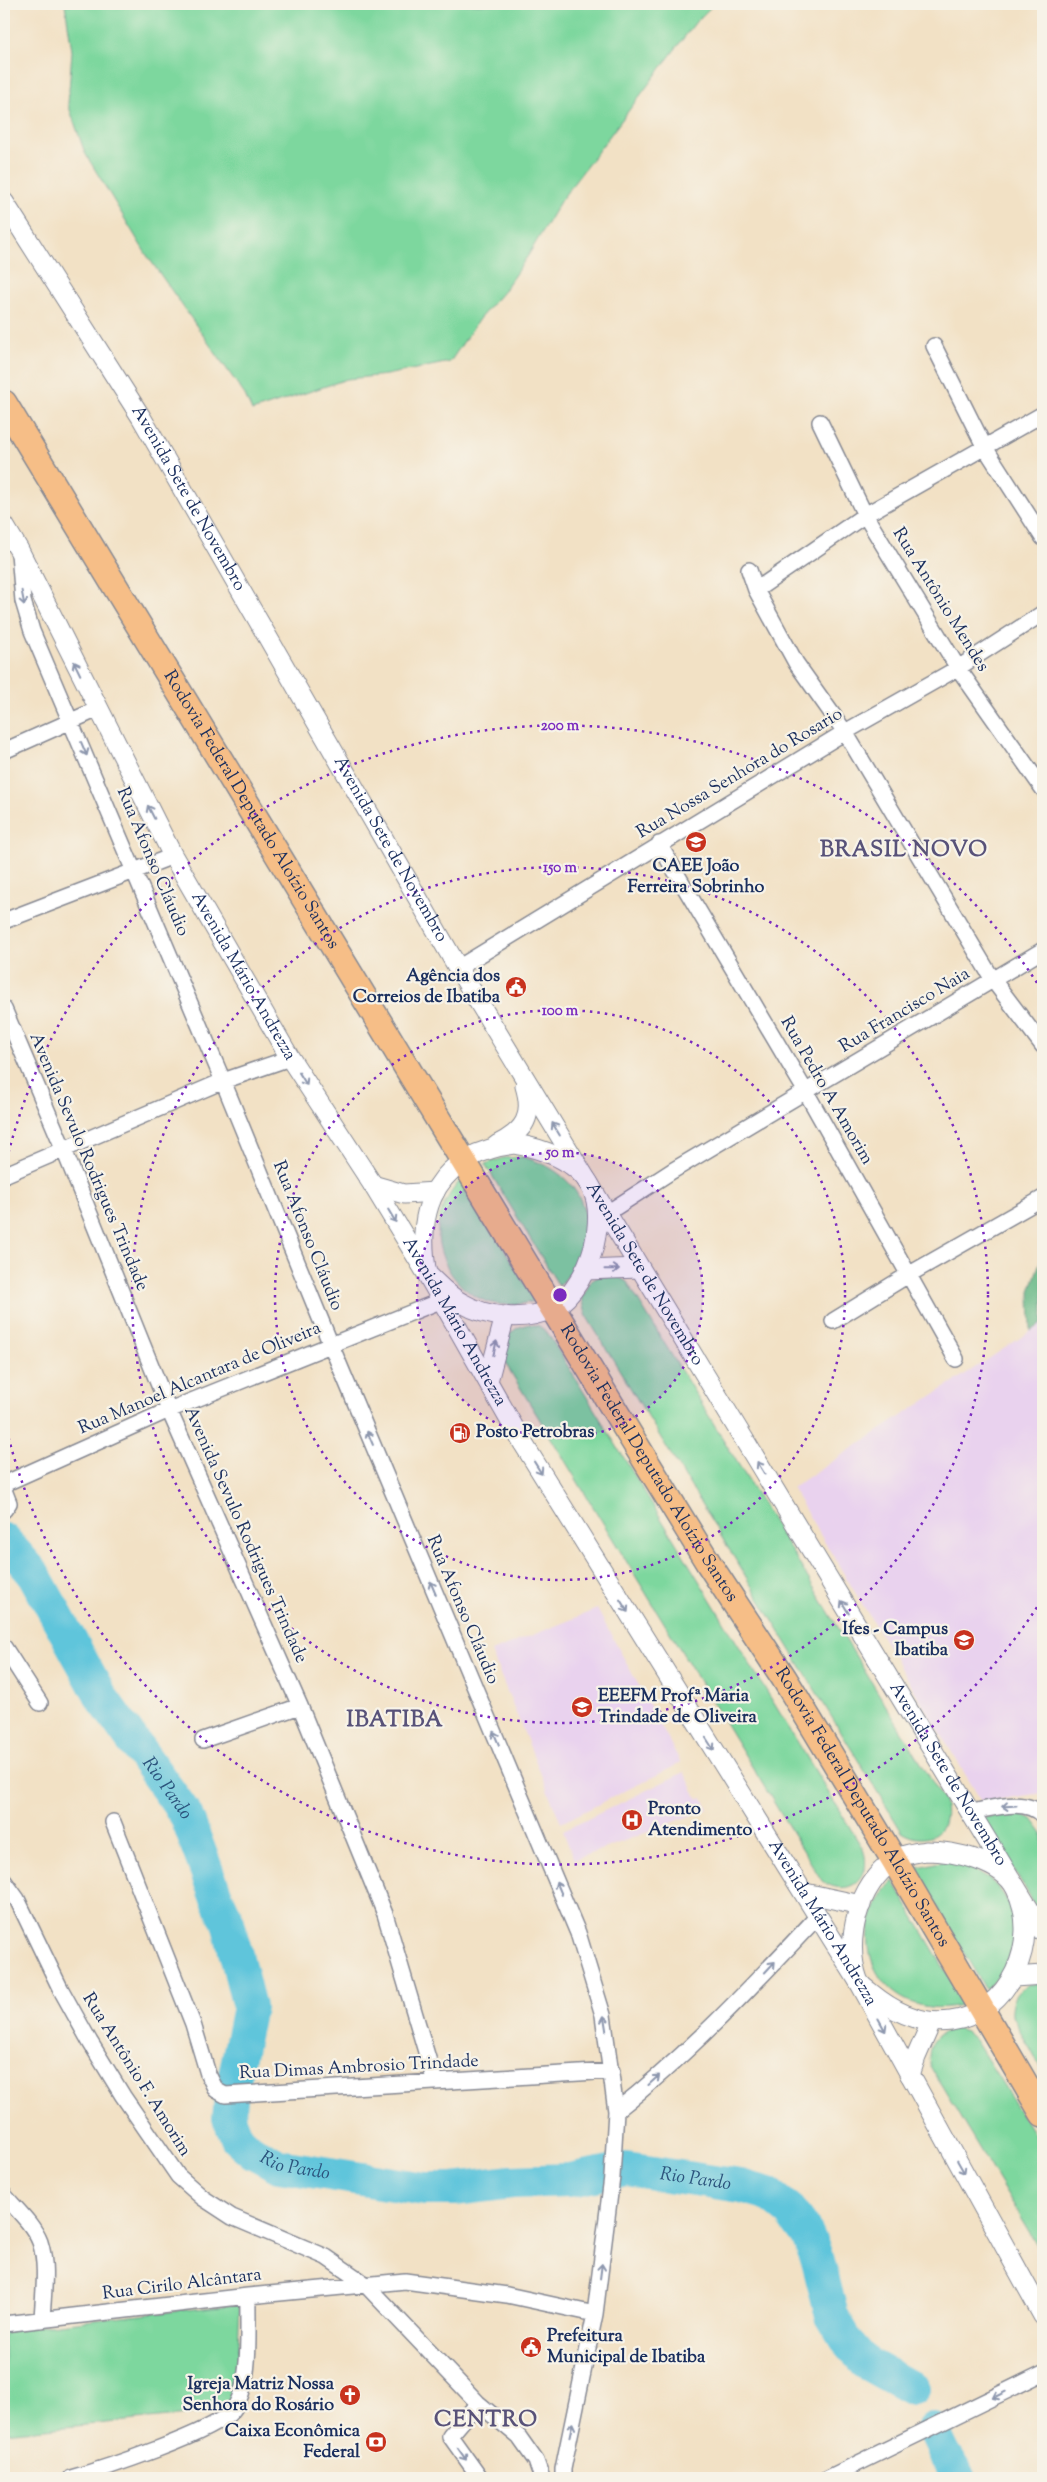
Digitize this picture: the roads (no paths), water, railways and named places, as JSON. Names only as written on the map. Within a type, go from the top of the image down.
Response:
[{"type":"highway","name":"Rodovia Federal Deputado Aloízio Santos","points":[[4,403],[709,1564],[784,1678],[894,1860],[1043,2114]]},
{"type":"street","name":"Avenida Sete de Novembro","points":[[4,202],[141,417],[458,968],[972,1812],[1043,1932]]},
{"type":"street","points":[[934,346],[984,446],[1043,538]]},
{"type":"street","points":[[756,590],[865,515],[1043,414]]},
{"type":"street","name":"Rua Antônio Mendes","points":[[820,422],[865,515],[958,668],[1043,788]]},
{"type":"street","name":"Avenida Mário Andrezza","points":[[4,525],[13,548],[173,856],[290,1058],[373,1185],[427,1274],[440,1301],[521,1440],[859,1982],[1043,2316]]},
{"type":"street","name":"Rua Afonso Cláudio","points":[[13,548],[22,601],[32,631],[224,1081],[331,1345],[578,1933],[604,2015],[616,2110],[614,2158],[595,2314],[563,2469],[563,2478]]},
{"type":"street","points":[[750,570],[756,590],[796,662],[845,732],[993,980],[1043,1046]]},
{"type":"street","name":"Rua Nossa Senhora do Rosario","points":[[458,968],[845,732],[958,668],[1043,614]]},
{"type":"street","points":[[4,751],[98,709]]},
{"type":"street","name":"Rua Pedro A Amorim","points":[[659,844],[806,1092],[956,1359]]},
{"type":"street","points":[[4,921],[173,856]]},
{"type":"street","name":"Rua Francisco Naia","points":[[607,1213],[672,1171],[1043,950]]},
{"type":"street","name":"Avenida Sevulo Rodrigues Trindade","points":[[4,1009],[64,1150],[169,1410],[300,1706],[385,1914],[435,2082]]},
{"type":"street","points":[[4,1175],[224,1081],[290,1058]]},
{"type":"street","points":[[492,1147],[514,1144],[536,1147],[557,1156],[575,1169],[591,1186],[597,1219],[596,1236],[585,1270],[566,1297],[554,1308],[538,1313],[505,1316],[483,1312],[462,1303],[427,1274],[423,1232],[435,1192],[447,1174],[463,1160],[510,1138],[522,1127],[529,1114],[529,1099],[520,1070]]},
{"type":"street","points":[[373,1185],[404,1194],[435,1192]]},
{"type":"street","points":[[833,1321],[908,1275],[1043,1198]]},
{"type":"street","points":[[585,1270],[639,1268]]},
{"type":"street","name":"Rua Manoel Alcantara de Oliveira","points":[[4,1484],[169,1410],[440,1301]]},
{"type":"street","points":[[488,1381],[505,1316]]},
{"type":"street","points":[[4,1647],[40,1703]]},
{"type":"street","points":[[203,1740],[300,1706]]},
{"type":"street","points":[[972,1812],[1012,1805],[1038,1810],[1043,1816]]},
{"type":"street","name":"Rua Dimas Ambrosio Trindade","points":[[113,1822],[193,2024],[208,2074],[216,2090],[225,2095],[612,2071]]},
{"type":"street","points":[[926,1851],[954,1852],[982,1862],[1006,1878],[1016,1888],[1024,1930],[1020,1959],[1014,1977],[998,1998],[983,2010],[967,2018],[931,2023],[898,2012],[882,2002],[859,1982],[853,1954],[856,1917],[876,1878],[894,1860],[926,1851]]},
{"type":"street","name":"Rua Antônio F. Amorim","points":[[4,1881],[17,1899],[60,1988],[90,2042],[123,2096],[178,2176],[203,2198],[232,2217],[326,2257],[365,2284],[478,2403],[519,2438],[536,2461],[542,2478]]},
{"type":"street","points":[[805,1893],[861,1905]]},
{"type":"street","points":[[616,2110],[646,2087],[704,2034],[818,1916]]},
{"type":"street","points":[[1014,1977],[1043,1975]]},
{"type":"street","points":[[910,2075],[916,2056],[931,2023]]},
{"type":"street","points":[[4,2195],[28,2223],[40,2241],[44,2266],[42,2320]]},
{"type":"street","name":"Rua Cirilo Alcântara","points":[[4,2324],[248,2296],[405,2281],[507,2295],[595,2314]]},
{"type":"street","points":[[71,2478],[161,2447],[219,2422],[232,2410],[242,2388],[246,2371],[248,2296]]},
{"type":"street","points":[[828,2478],[1043,2373]]},
{"type":"street","points":[[478,2403],[450,2436],[480,2478]]},
{"type":"waterway","name":"Rio Pardo","points":[[4,1540],[33,1573],[102,1698],[186,1815],[216,1896],[228,1922],[249,2007],[232,2090],[229,2118],[237,2138],[253,2152],[279,2166],[425,2189],[454,2189],[512,2182],[569,2180],[626,2169],[741,2186],[769,2194],[790,2211],[807,2234],[818,2261],[832,2316],[847,2341],[866,2363],[913,2389]]},
{"type":"waterway","name":"Rio Pardo","points":[[933,2430],[944,2453],[960,2478]]},
{"type":"place","name":"CAEE João Ferreira Sobrinho","points":[[696,842]]},
{"type":"place","name":"Agência dos Correios de Ibatiba","points":[[516,987]]},
{"type":"place","name":"Posto Petrobras","points":[[460,1433]]},
{"type":"place","name":"Ifes - Campus Ibatiba","points":[[964,1640]]},
{"type":"place","name":"EEEFM Profª Maria Trindade de Oliveira","points":[[582,1707]]},
{"type":"place","name":"Pronto Atendimento","points":[[632,1820]]},
{"type":"place","name":"Prefeitura Municipal de Ibatiba","points":[[531,2347]]},
{"type":"place","name":"Igreja Matriz Nossa Senhora do Rosário","points":[[350,2395]]},
{"type":"place","name":"Caixa Econômica Federal","points":[[376,2442]]},
{"type":"district","name":"BRASIL NOVO","points":[[904,851]]},
{"type":"district","name":"IBATIBA","points":[[395,1721]]},
{"type":"district","name":"CENTRO","points":[[486,2421]]}]
